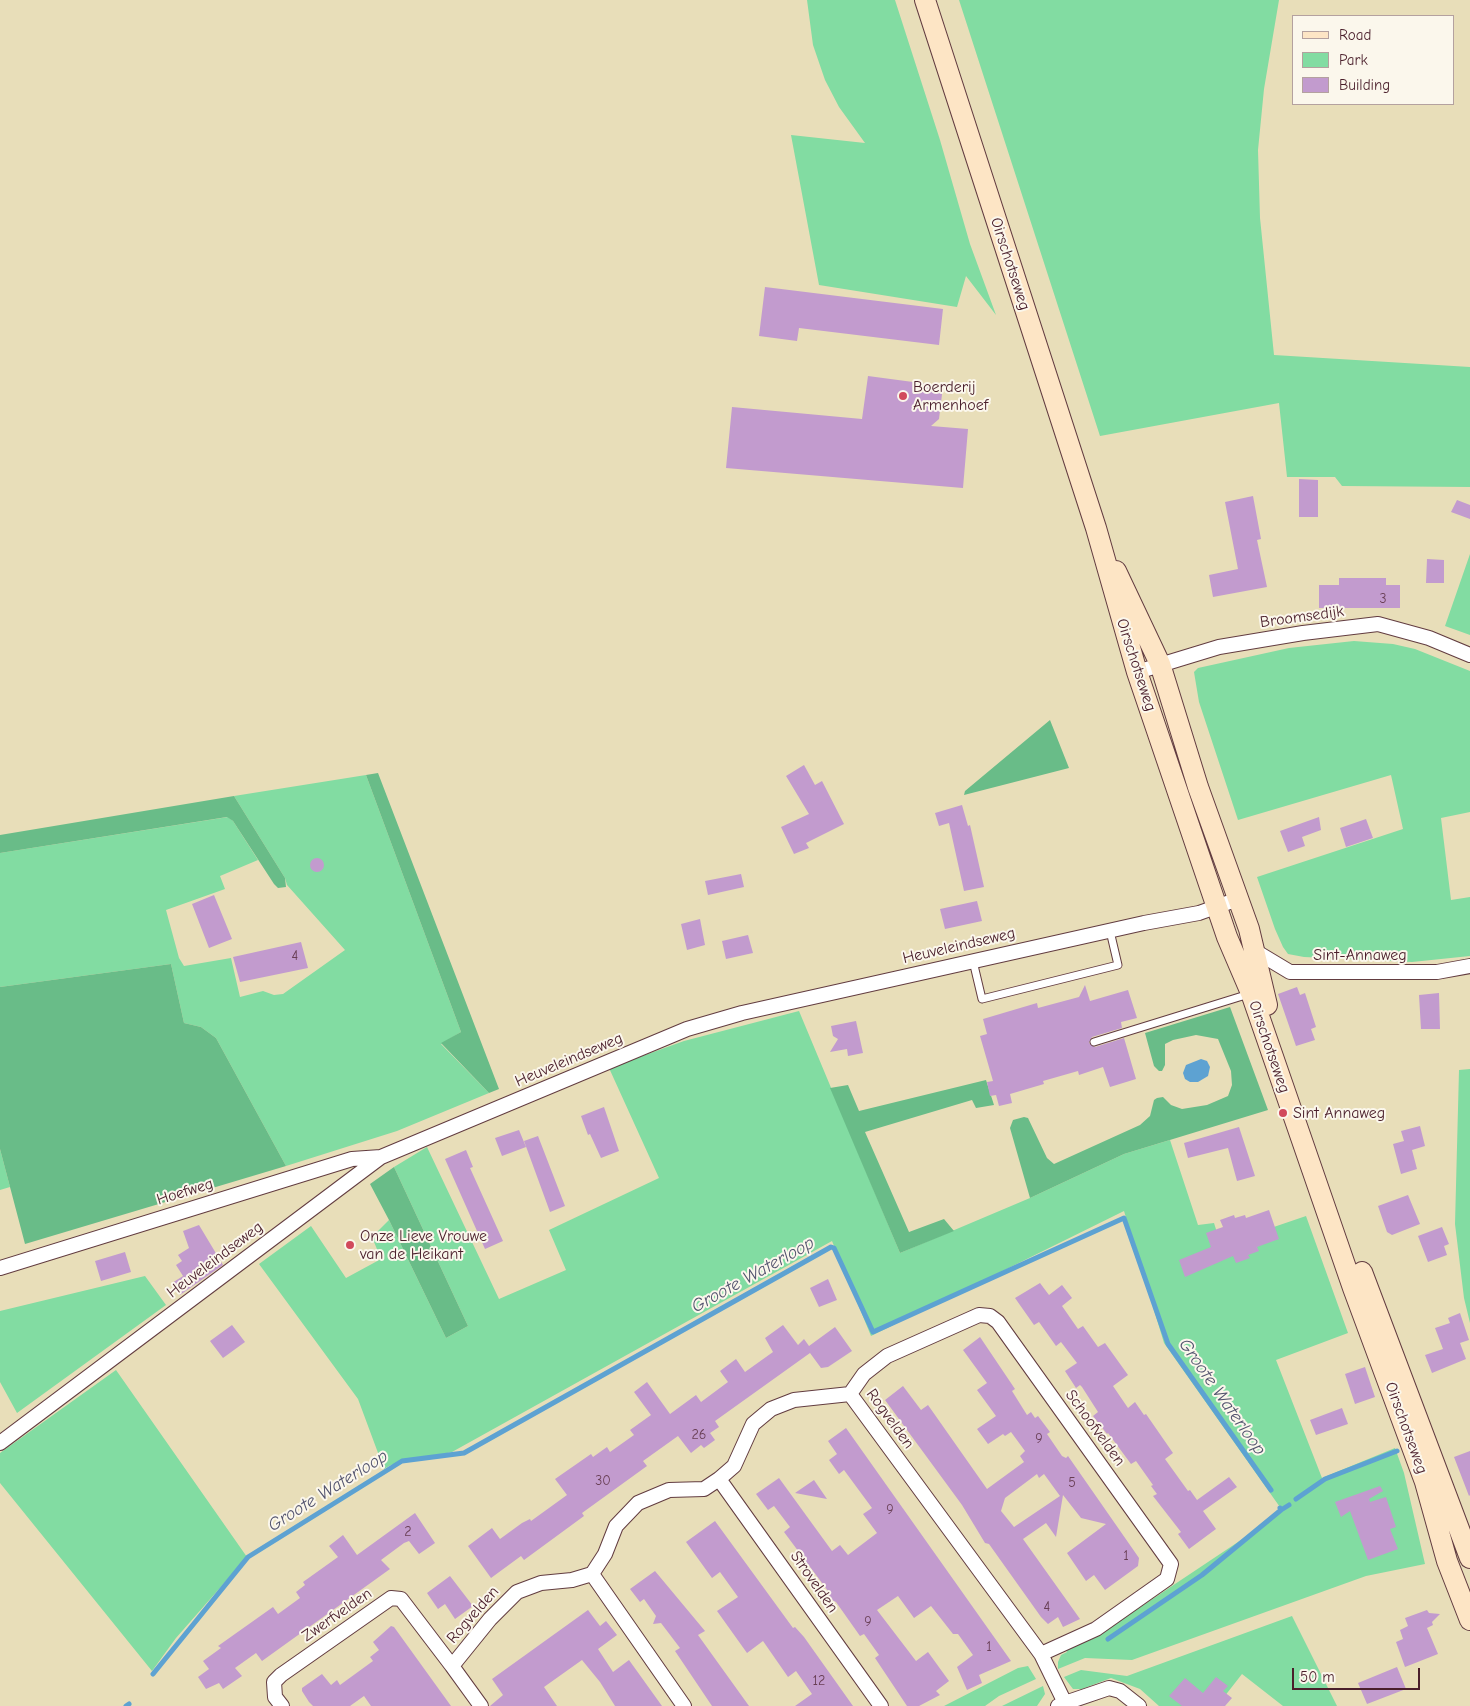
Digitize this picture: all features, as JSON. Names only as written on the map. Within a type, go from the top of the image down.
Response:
[{"type":"main road","name":"Oirschotseweg","points":[[925,0],[1096,528],[1137,672],[1217,907],[1256,991],[1470,1558]]},
{"type":"main road","name":"Oirschotseweg","points":[[1096,528],[1160,664],[1198,787],[1255,951],[1256,991],[1353,1288],[1426,1482],[1447,1561],[1465,1591],[1470,1620]]},
{"type":"street","name":"Broomsedijk","points":[[1137,672],[1228,646],[1303,633],[1378,624],[1429,638],[1470,654]]},
{"type":"street","name":"Heuveleindseweg","points":[[0,1443],[382,1157],[687,1029],[742,1013],[1199,913],[1238,899]]},
{"type":"street","name":"Sint-Annaweg","points":[[1255,951],[1290,972],[1437,972],[1470,966]]},
{"type":"street","name":"Hoefweg","points":[[0,1268],[352,1158],[382,1157]]},
{"type":"street","name":"Schoofvelden","points":[[850,1394],[864,1374],[887,1356],[979,1315],[990,1316],[998,1322],[1170,1564],[1167,1579],[1096,1629],[1040,1654]]},
{"type":"street","name":"Rogvelden","points":[[481,1706],[452,1666],[490,1619],[517,1592],[541,1583],[572,1580],[592,1574],[605,1554],[616,1526],[638,1503],[669,1490],[704,1489],[719,1479],[734,1466],[753,1424],[771,1409],[794,1400],[850,1394],[1040,1654],[1062,1704]]},
{"type":"street","name":"Strovelden","points":[[719,1479],[881,1706]]},
{"type":"street","points":[[592,1574],[684,1706]]},
{"type":"street","name":"Zwerfvelden","points":[[282,1706],[275,1697],[274,1682],[281,1674],[391,1598],[401,1599],[452,1666]]},
{"type":"street","points":[[1062,1704],[1109,1688],[1120,1691],[1139,1706]]},
{"type":"lane","points":[[973,961],[982,999],[1118,964],[1110,931]]},
{"type":"lane","points":[[1094,1042],[1256,991]]},
{"type":"green space","points":[[807,0],[895,0],[940,140],[970,244],[996,315],[966,276],[957,307],[819,285],[791,135],[865,143],[839,107],[825,80],[813,45]]},
{"type":"green space","points":[[959,0],[1279,0],[1264,89],[1258,150],[1260,218],[1274,355],[1470,367],[1470,487],[1342,486],[1335,477],[1287,477],[1279,403],[1100,436]]},
{"type":"green space","points":[[1470,554],[1470,635],[1445,626]]},
{"type":"green space","points":[[1354,641],[1393,644],[1415,649],[1470,671],[1470,812],[1441,818],[1451,900],[1470,897],[1470,956],[1412,962],[1304,957],[1288,954],[1275,929],[1257,877],[1403,829],[1391,775],[1238,820],[1199,702],[1194,672],[1198,668],[1289,648]]},
{"type":"green space","points":[[1050,720],[1069,768],[964,795],[965,791]]},
{"type":"green space","points":[[378,773],[499,1089],[489,1093],[441,1043],[461,1032],[366,775]]},
{"type":"green space","points":[[366,775],[461,1032],[441,1044],[489,1093],[397,1131],[286,1166],[216,1038],[201,1027],[184,1023],[171,964],[0,987],[0,853],[228,817],[233,821],[258,860],[220,876],[225,889],[166,910],[179,958],[184,966],[231,958],[240,997],[263,991],[274,995],[283,994],[345,950],[287,885],[285,878],[234,796]]},
{"type":"green space","points":[[234,796],[285,878],[286,887],[278,888],[274,884],[233,821],[227,817],[0,853],[0,835]]},
{"type":"green space","points":[[171,964],[184,1023],[201,1027],[216,1038],[286,1166],[25,1244],[0,1149],[0,987]]},
{"type":"green space","points":[[1230,1007],[1268,1110],[1124,1154],[1030,1198],[1010,1128],[1013,1120],[1024,1117],[1028,1118],[1047,1158],[1054,1164],[1140,1125],[1150,1116],[1154,1100],[1157,1098],[1163,1097],[1171,1105],[1182,1109],[1207,1105],[1228,1096],[1232,1085],[1231,1071],[1218,1039],[1196,1035],[1173,1040],[1165,1044],[1165,1065],[1162,1071],[1159,1071],[1154,1066],[1145,1033]]},
{"type":"green space","points":[[799,1011],[900,1253],[1030,1198],[1124,1154],[1170,1140],[1198,1225],[1214,1223],[1221,1245],[1306,1216],[1348,1333],[1276,1360],[1322,1478],[1395,1448],[1404,1473],[1425,1564],[1366,1576],[1132,1660],[1085,1658],[1058,1669],[1058,1662],[1061,1655],[1067,1652],[1066,1649],[1100,1634],[1250,1534],[1282,1510],[1164,1343],[1124,1211],[871,1336],[832,1241],[452,1452],[391,1465],[384,1469],[358,1399],[259,1264],[311,1226],[346,1278],[381,1259],[372,1237],[389,1220],[446,1338],[468,1326],[394,1167],[427,1147],[499,1299],[566,1270],[549,1230],[659,1178],[609,1068],[684,1041]]},
{"type":"green space","points":[[1470,1069],[1470,1323],[1464,1298],[1455,1224],[1459,1070]]},
{"type":"green space","points":[[986,1080],[994,1105],[976,1108],[972,1100],[865,1132],[909,1232],[944,1219],[954,1231],[900,1253],[830,1088],[848,1085],[859,1111]]},
{"type":"green space","points":[[0,1149],[10,1187],[0,1190]]},
{"type":"green space","points":[[394,1167],[468,1326],[446,1338],[370,1184]]},
{"type":"green space","points":[[145,1276],[166,1305],[17,1413],[0,1382],[0,1311]]},
{"type":"green space","points":[[116,1370],[247,1557],[176,1638],[152,1671],[0,1483],[0,1453]]},
{"type":"green space","points":[[1292,1616],[1337,1706],[1283,1706],[1242,1674],[1217,1706],[1159,1706],[1140,1689],[1111,1678],[1082,1689],[1073,1689],[1064,1677],[1081,1670],[1127,1676]]},
{"type":"green space","points":[[1028,1666],[1036,1679],[999,1696],[985,1706],[944,1706],[1018,1668]]},
{"type":"green space","points":[[1043,1686],[1045,1694],[1037,1706],[1002,1706]]},
{"type":"water","points":[[1201,1059],[1207,1061],[1210,1067],[1208,1076],[1198,1082],[1190,1082],[1185,1079],[1183,1073],[1186,1065]]},
{"type":"building","points":[[765,287],[943,309],[939,345],[799,328],[797,341],[759,336]]},
{"type":"building","points":[[868,376],[943,386],[939,419],[931,426],[968,429],[963,488],[726,468],[732,407],[862,419]]},
{"type":"building","points":[[1299,479],[1318,480],[1318,517],[1299,517]]},
{"type":"building","points":[[1253,496],[1261,539],[1257,540],[1267,587],[1213,597],[1209,575],[1238,569],[1225,502]]},
{"type":"building","points":[[1457,500],[1470,505],[1470,519],[1451,512]]},
{"type":"building","points":[[1427,559],[1444,560],[1444,583],[1426,583]]},
{"type":"building","points":[[1339,578],[1386,578],[1386,585],[1400,585],[1400,608],[1319,608],[1319,585],[1339,585]]},
{"type":"building","points":[[804,765],[815,785],[822,781],[844,824],[806,843],[809,848],[794,854],[781,827],[809,814],[786,776]]},
{"type":"building","points":[[962,805],[968,826],[970,825],[984,887],[964,891],[949,823],[939,826],[935,813]]},
{"type":"building","points":[[1319,817],[1321,830],[1302,837],[1305,846],[1288,852],[1280,831]]},
{"type":"building","points":[[1366,819],[1373,838],[1346,847],[1340,828]]},
{"type":"building","points":[[314,858],[320,858],[324,865],[320,872],[314,872],[310,868],[310,862]]},
{"type":"building","points":[[741,874],[744,887],[708,895],[705,881]]},
{"type":"building","points":[[214,895],[232,939],[209,948],[192,904]]},
{"type":"building","points":[[977,901],[982,921],[945,929],[940,909]]},
{"type":"building","points":[[700,919],[705,945],[687,950],[681,924]]},
{"type":"building","points":[[748,935],[753,953],[726,959],[722,941]]},
{"type":"building","points":[[301,942],[308,968],[240,982],[233,957]]},
{"type":"building","points":[[1085,985],[1090,1001],[1128,990],[1137,1018],[1121,1022],[1122,1028],[1092,1037],[1089,1043],[1095,1047],[1124,1038],[1136,1079],[1110,1087],[1103,1067],[1079,1075],[1078,1071],[1043,1081],[1044,1084],[1010,1094],[1012,1103],[999,1106],[996,1095],[990,1096],[987,1082],[993,1081],[980,1036],[987,1034],[983,1019],[1037,1003],[1038,1008],[1079,997]]},
{"type":"building","points":[[1297,987],[1300,995],[1305,993],[1316,1027],[1311,1029],[1315,1040],[1296,1046],[1278,994]]},
{"type":"building","points":[[1439,993],[1440,1029],[1421,1029],[1419,995]]},
{"type":"building","points":[[856,1021],[863,1053],[848,1056],[847,1049],[830,1052],[838,1039],[833,1036],[831,1026]]},
{"type":"building","points":[[604,1107],[619,1151],[601,1158],[590,1134],[588,1135],[581,1116]]},
{"type":"building","points":[[1420,1126],[1425,1146],[1412,1150],[1417,1169],[1401,1174],[1393,1144],[1404,1141],[1401,1131]]},
{"type":"building","points":[[1239,1127],[1255,1176],[1237,1181],[1228,1148],[1188,1158],[1184,1143]]},
{"type":"building","points":[[519,1130],[526,1147],[502,1156],[495,1138]]},
{"type":"building","points":[[538,1136],[565,1206],[550,1212],[524,1141]]},
{"type":"building","points":[[466,1150],[473,1167],[470,1168],[503,1241],[485,1249],[445,1159]]},
{"type":"building","points":[[1408,1195],[1420,1224],[1392,1235],[1387,1232],[1378,1206]]},
{"type":"building","points":[[1269,1210],[1279,1239],[1257,1247],[1259,1251],[1248,1255],[1250,1258],[1236,1263],[1233,1256],[1185,1277],[1179,1260],[1211,1247],[1206,1233],[1223,1227],[1220,1220],[1234,1215],[1235,1218],[1245,1215],[1246,1218]]},
{"type":"building","points":[[199,1225],[223,1265],[180,1295],[172,1283],[183,1276],[176,1265],[182,1261],[178,1255],[189,1248],[183,1231]]},
{"type":"building","points":[[1442,1227],[1449,1244],[1444,1246],[1447,1255],[1428,1262],[1418,1236]]},
{"type":"building","points":[[125,1252],[131,1272],[101,1281],[95,1261]]},
{"type":"building","points":[[828,1279],[837,1300],[819,1307],[810,1288]]},
{"type":"building","points":[[1040,1283],[1049,1295],[1062,1285],[1072,1298],[1062,1306],[1078,1329],[1083,1326],[1098,1347],[1105,1343],[1128,1375],[1113,1386],[1128,1408],[1135,1402],[1144,1415],[1146,1414],[1173,1453],[1165,1459],[1188,1491],[1190,1490],[1197,1500],[1229,1477],[1237,1487],[1203,1511],[1216,1529],[1189,1549],[1178,1534],[1181,1532],[1153,1496],[1157,1494],[1151,1486],[1153,1485],[1136,1461],[1131,1464],[1093,1416],[1098,1412],[1082,1387],[1080,1385],[1076,1388],[1065,1371],[1077,1363],[1061,1342],[1056,1346],[1039,1322],[1034,1325],[1015,1298]]},
{"type":"building","points":[[1460,1313],[1469,1340],[1460,1343],[1466,1359],[1432,1373],[1425,1355],[1443,1349],[1435,1328],[1450,1323],[1448,1318]]},
{"type":"building","points":[[232,1325],[245,1342],[223,1358],[210,1341]]},
{"type":"building","points":[[783,1325],[798,1345],[804,1339],[809,1346],[835,1327],[852,1351],[828,1367],[821,1368],[810,1353],[715,1421],[719,1427],[710,1433],[715,1440],[704,1448],[701,1445],[691,1453],[678,1436],[643,1461],[647,1466],[582,1513],[584,1516],[524,1560],[521,1556],[491,1578],[468,1546],[492,1528],[500,1539],[522,1523],[530,1519],[531,1521],[567,1495],[555,1479],[591,1454],[593,1457],[607,1447],[610,1452],[634,1435],[630,1430],[651,1415],[634,1392],[647,1382],[670,1414],[696,1395],[701,1402],[728,1382],[720,1371],[736,1359],[745,1372],[773,1352],[765,1338]]},
{"type":"building","points":[[980,1337],[1015,1389],[1012,1391],[1027,1415],[1031,1412],[1035,1418],[1038,1416],[1050,1432],[1047,1434],[1062,1456],[1066,1458],[1068,1456],[1139,1558],[1138,1566],[1105,1590],[1094,1575],[1086,1581],[1067,1553],[1106,1524],[1081,1518],[1063,1495],[1056,1537],[1046,1523],[1023,1539],[1080,1619],[1063,1627],[1058,1617],[1048,1624],[1041,1617],[989,1544],[985,1543],[962,1505],[885,1400],[903,1386],[921,1410],[928,1405],[987,1489],[1024,1462],[1020,1456],[1025,1451],[1011,1432],[1005,1436],[1003,1434],[988,1444],[977,1429],[996,1416],[977,1390],[987,1383],[963,1350]],"holes":[[[1037,1474],[1039,1478],[1044,1474],[1060,1496],[1014,1527],[1001,1511],[1005,1498]]]},
{"type":"building","points":[[1365,1367],[1375,1397],[1355,1404],[1345,1374]]},
{"type":"building","points":[[1342,1408],[1348,1424],[1316,1435],[1310,1420]]},
{"type":"building","points":[[846,1428],[1011,1661],[979,1675],[982,1683],[967,1690],[957,1667],[973,1655],[958,1634],[953,1634],[931,1606],[914,1618],[898,1596],[877,1610],[916,1661],[928,1652],[949,1681],[936,1691],[940,1695],[919,1706],[907,1706],[875,1658],[879,1655],[864,1634],[860,1636],[836,1602],[828,1598],[828,1591],[784,1532],[790,1527],[774,1506],[768,1510],[756,1494],[779,1478],[832,1551],[840,1545],[848,1555],[877,1533],[863,1514],[872,1508],[844,1470],[839,1474],[829,1460],[837,1454],[828,1441]]},
{"type":"building","points":[[1470,1451],[1470,1495],[1469,1496],[1454,1457]]},
{"type":"building","points":[[814,1480],[827,1499],[795,1493]]},
{"type":"building","points":[[1380,1486],[1383,1491],[1369,1499],[1370,1502],[1386,1497],[1396,1527],[1390,1529],[1398,1549],[1368,1560],[1350,1511],[1341,1517],[1335,1502]]},
{"type":"building","points":[[415,1513],[435,1543],[419,1554],[409,1541],[404,1543],[381,1560],[390,1569],[262,1661],[256,1653],[235,1668],[242,1676],[223,1689],[219,1683],[206,1689],[198,1677],[209,1669],[203,1661],[221,1648],[218,1646],[273,1607],[278,1614],[300,1598],[296,1592],[305,1585],[303,1582],[338,1557],[329,1546],[343,1535],[357,1555]]},
{"type":"building","points":[[715,1521],[793,1628],[795,1627],[804,1637],[853,1706],[795,1706],[812,1694],[796,1671],[788,1677],[763,1641],[747,1653],[717,1611],[738,1597],[720,1572],[712,1578],[686,1542]]},
{"type":"building","points":[[655,1571],[705,1631],[698,1635],[749,1706],[712,1706],[675,1651],[680,1648],[661,1623],[653,1624],[656,1616],[644,1599],[640,1602],[630,1589]]},
{"type":"building","points":[[450,1576],[473,1606],[455,1619],[445,1604],[438,1609],[427,1593]]},
{"type":"building","points":[[588,1610],[600,1626],[606,1621],[617,1635],[598,1649],[613,1672],[629,1660],[662,1706],[615,1706],[600,1682],[582,1660],[544,1687],[557,1706],[490,1706],[503,1695],[492,1679]]},
{"type":"building","points":[[1427,1610],[1429,1613],[1440,1614],[1432,1622],[1433,1625],[1427,1628],[1438,1654],[1405,1667],[1396,1642],[1403,1639],[1400,1630],[1408,1626],[1405,1618]]},
{"type":"building","points":[[391,1626],[394,1627],[451,1706],[371,1706],[364,1696],[350,1706],[313,1706],[309,1702],[302,1688],[322,1674],[331,1685],[337,1680],[340,1685],[373,1661],[370,1657],[379,1650],[373,1642]]},
{"type":"building","points":[[1397,1667],[1406,1689],[1367,1704],[1358,1683]]},
{"type":"building","points":[[1216,1677],[1228,1686],[1223,1691],[1232,1698],[1225,1706],[1182,1706],[1169,1696],[1185,1678],[1203,1693]]},
{"type":"waterway","name":"Groote Waterloop","points":[[153,1674],[248,1557],[402,1461],[464,1453],[831,1247],[834,1248],[873,1332],[1124,1218],[1168,1344],[1271,1490]]},
{"type":"waterway","name":"Groote Waterloop","points":[[1296,1499],[1325,1479],[1397,1451]]},
{"type":"waterway","name":"Groote Waterloop","points":[[1280,1508],[1281,1510],[1289,1505]]},
{"type":"waterway","points":[[1108,1639],[1202,1575],[1281,1510]]},
{"type":"place","name":"Boerderij Armenhoef","points":[[903,396]]},
{"type":"place","name":"Sint Annaweg","points":[[1283,1113]]},
{"type":"place","name":"Onze Lieve Vrouwe van de Heikant","points":[[350,1245]]}]
